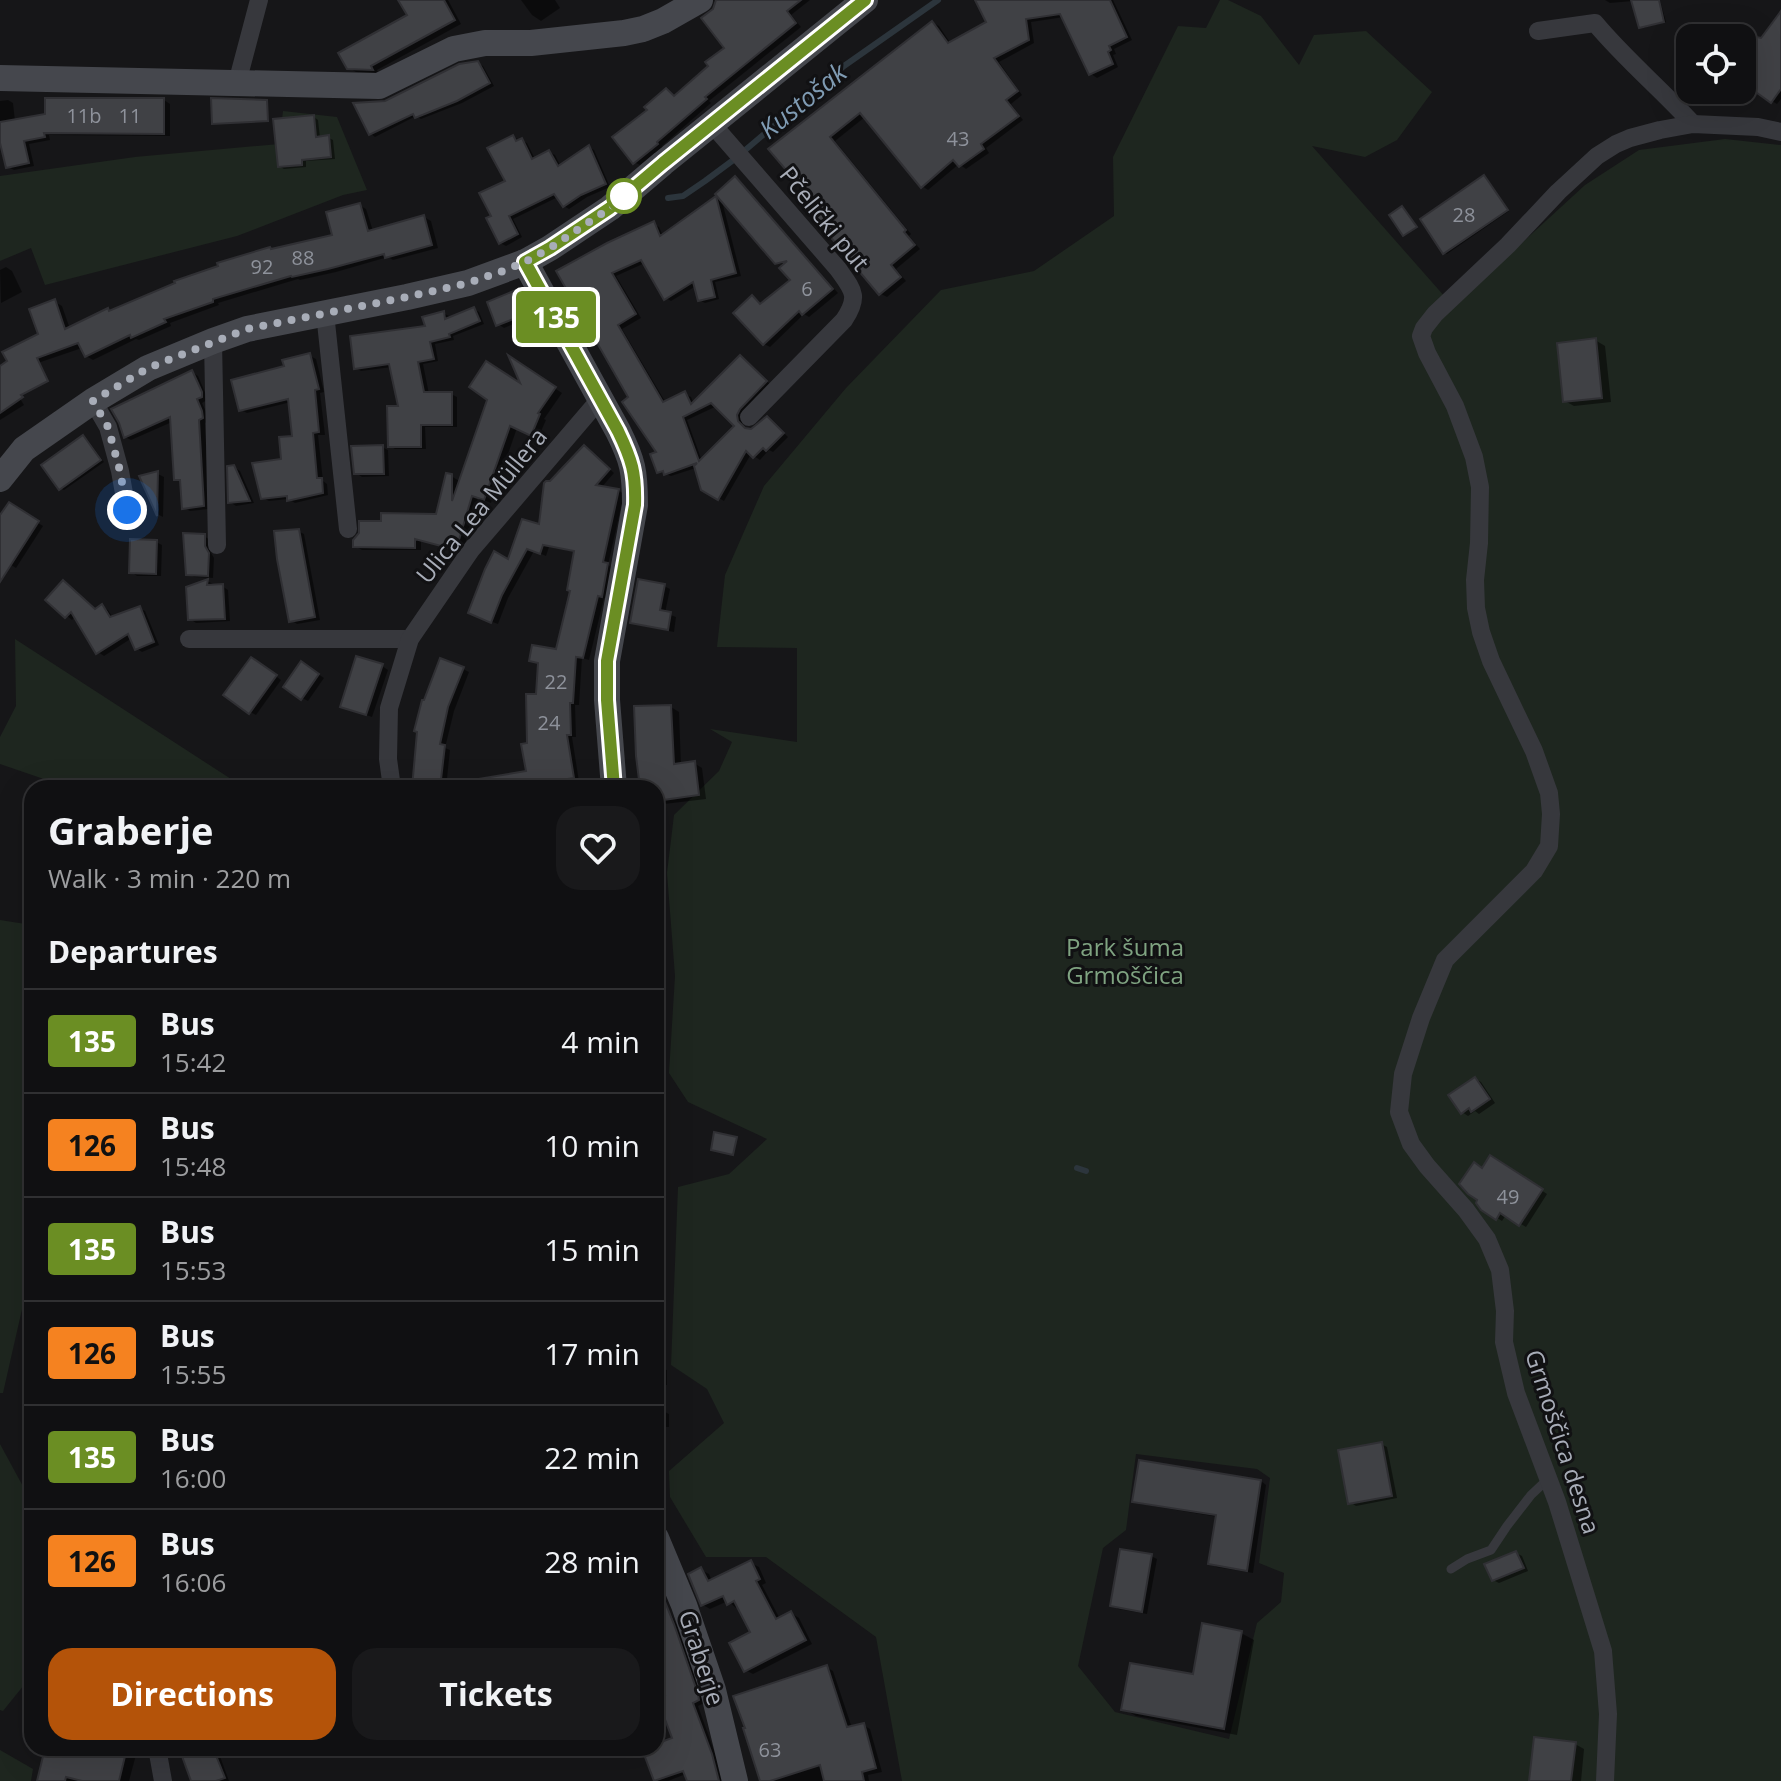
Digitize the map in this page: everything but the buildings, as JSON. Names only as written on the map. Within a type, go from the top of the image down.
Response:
[{"type":"street","points":[[237,83],[259,0]]},
{"type":"street","points":[[0,78],[379,86],[436,57],[469,45],[624,33],[663,21],[700,0]]},
{"type":"street","points":[[0,479],[24,449],[93,401],[148,368],[213,341],[247,329],[468,283],[525,262],[610,208],[851,5]]},
{"type":"street","points":[[1538,31],[1595,23],[1618,51],[1693,124],[1743,125],[1781,132]]},
{"type":"street","name":"Pčelički put","points":[[712,124],[853,290],[853,307],[844,320],[749,417]]},
{"type":"street","name":"Grmoščica desna","points":[[1605,1781],[1608,1714],[1603,1651],[1557,1502],[1516,1393],[1504,1342],[1505,1311],[1500,1270],[1487,1239],[1411,1144],[1399,1112],[1403,1074],[1421,1018],[1445,960],[1534,871],[1549,846],[1551,814],[1549,793],[1534,751],[1491,661],[1481,632],[1475,580],[1480,487],[1474,457],[1455,406],[1421,336],[1435,314],[1597,156],[1630,138],[1693,124]]},
{"type":"street","points":[[525,262],[631,457],[635,479],[635,505],[607,661],[613,780]]},
{"type":"street","points":[[325,313],[348,529]]},
{"type":"street","points":[[213,341],[217,545]]},
{"type":"street","name":"Ulica Lea Müllera","points":[[391,780],[389,708],[410,639],[471,550],[600,399]]},
{"type":"street","points":[[93,401],[108,427],[127,510]]},
{"type":"street","points":[[189,639],[410,639]]},
{"type":"street","name":"Graberje","points":[[664,1557],[713,1690],[735,1781]]},
{"type":"street","points":[[158,1756],[163,1781]]},
{"type":"lane","points":[[1451,1569],[1491,1550],[1531,1495],[1548,1479]]},
{"type":"green space","name":"Park šuma Grmoščica","points":[[1220,0],[1228,0],[1261,16],[1299,65],[1314,35],[1366,31],[1432,92],[1397,140],[1365,157],[1312,146],[1453,306],[1585,185],[1639,150],[1725,139],[1781,145],[1781,1781],[902,1781],[876,1637],[766,1557],[706,1557],[670,1497],[669,1471],[724,1423],[707,1389],[671,1365],[678,1187],[729,1174],[767,1139],[688,1102],[669,1073],[675,976],[667,873],[674,815],[719,771],[732,742],[710,729],[797,742],[797,648],[717,647],[725,575],[764,486],[846,388],[941,290],[1034,271],[1114,216],[1113,157],[1178,26],[1206,28]],"holes":[[[1136,1454],[1257,1469],[1270,1478],[1259,1563],[1284,1573],[1281,1602],[1257,1623],[1229,1739],[1115,1712],[1078,1666],[1103,1548],[1126,1530]]]},
{"type":"green space","points":[[283,111],[337,117],[367,190],[343,195],[237,236],[45,285],[31,248],[0,261],[0,176],[135,157],[279,144]]},
{"type":"green space","points":[[15,639],[231,780],[47,780],[0,764],[0,737],[16,706]]},
{"type":"green space","points":[[0,920],[24,924],[24,1300],[3,1393],[0,1393]]},
{"type":"green space","points":[[0,1444],[24,1488],[24,1685],[3,1711],[0,1710]]},
{"type":"green space","points":[[0,1750],[33,1769],[31,1781],[0,1781]]},
{"type":"waterway","name":"Kustošak","points":[[668,198],[683,196],[705,181],[844,66],[938,0]]},
{"type":"waterway","points":[[1077,1168],[1086,1171]]},
{"type":"bus line","name":"135","points":[[613,780],[607,661],[635,505],[635,479],[631,457],[618,431],[525,262],[610,208],[865,0]]},
{"type":"route","points":[[127,510],[108,427],[93,401],[148,368],[247,329],[407,297],[468,283],[503,271],[550,248],[624,196]]}]
